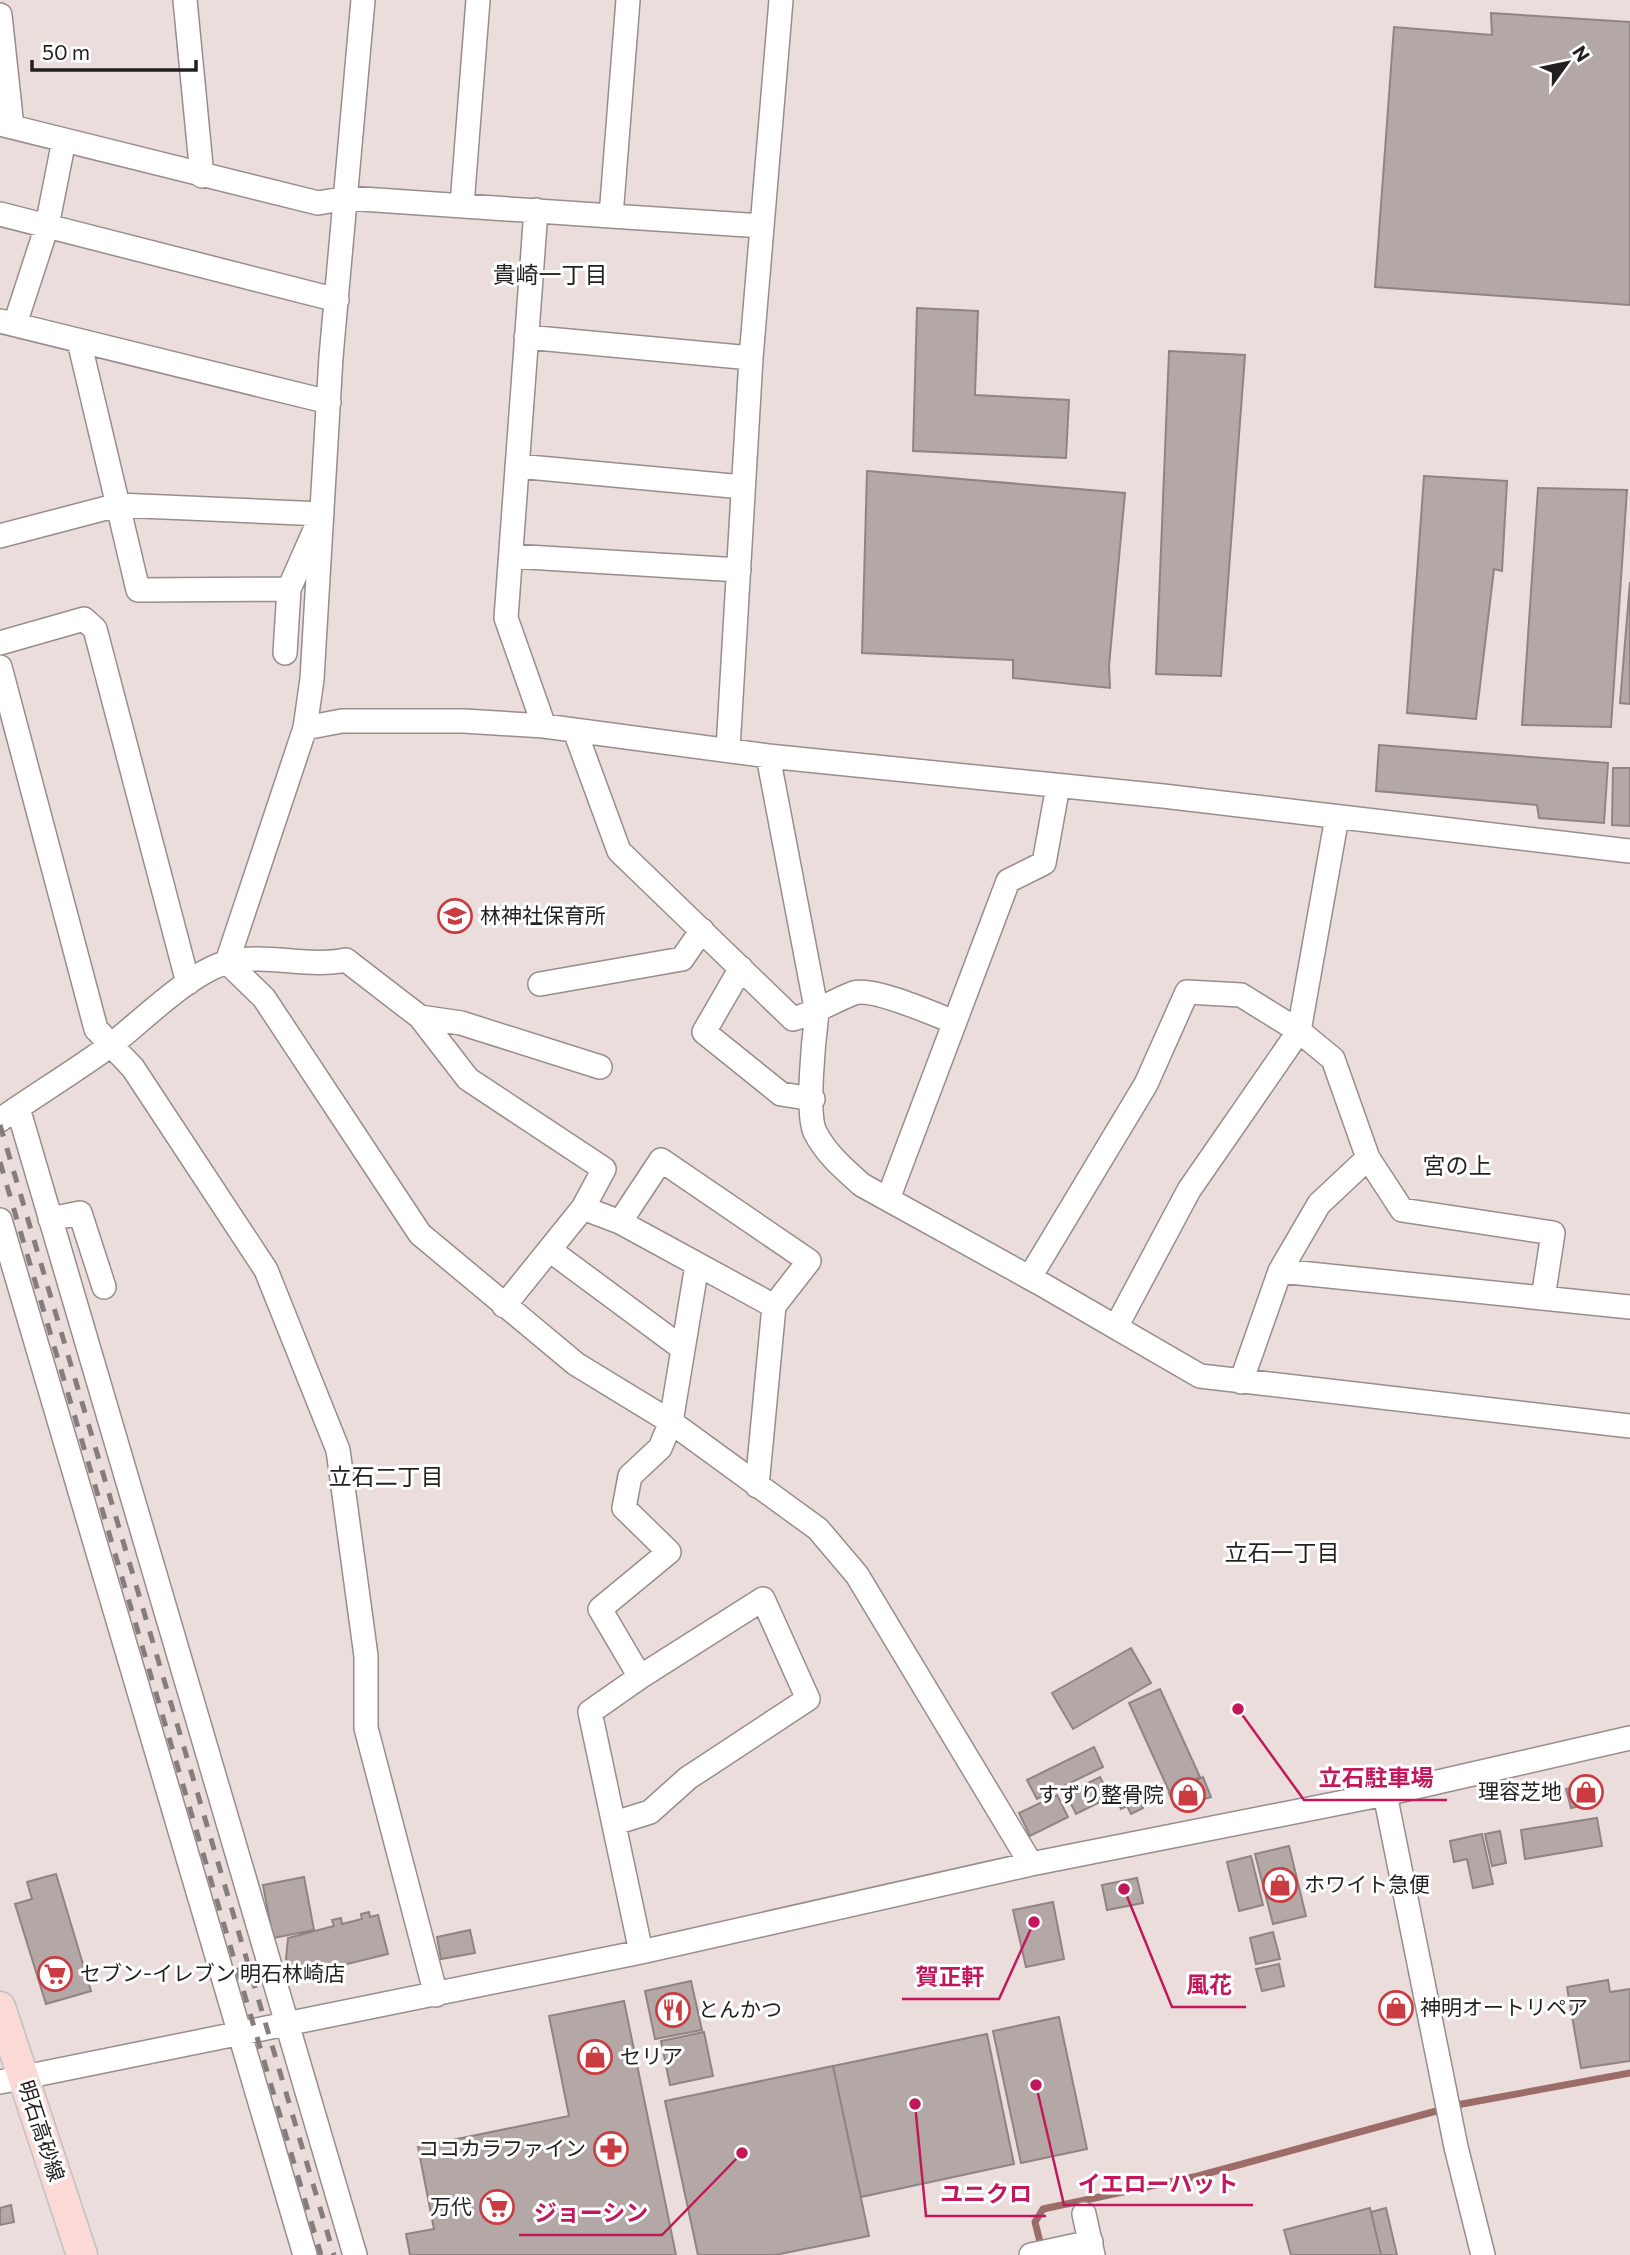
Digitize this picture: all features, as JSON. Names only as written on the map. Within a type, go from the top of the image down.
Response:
[{"type":"main road","name":"明石高砂線","points":[[0,2007],[11,2079],[82,2255]]},
{"type":"street","points":[[185,0],[202,176]]},
{"type":"street","points":[[227,962],[305,728],[312,680],[329,402],[363,0]]},
{"type":"street","points":[[462,205],[478,0]]},
{"type":"street","points":[[611,216],[628,0]]},
{"type":"street","points":[[728,749],[751,358],[781,0]]},
{"type":"street","points":[[0,15],[6,125],[318,203],[347,198],[762,226]]},
{"type":"street","points":[[64,140],[47,226],[7,323],[329,402]]},
{"type":"street","points":[[536,210],[506,618],[544,726]]},
{"type":"street","points":[[0,214],[337,300]]},
{"type":"street","points":[[526,337],[751,358]]},
{"type":"street","points":[[79,341],[138,590],[289,589]]},
{"type":"street","points":[[517,466],[743,486]]},
{"type":"street","points":[[1,530],[118,505],[322,514]]},
{"type":"street","points":[[285,653],[289,589],[322,514]]},
{"type":"street","points":[[510,556],[739,570]]},
{"type":"street","points":[[0,643],[84,618],[95,629],[188,983]]},
{"type":"street","points":[[0,667],[96,1029],[134,1068],[266,1270],[338,1450],[366,1656],[366,1728],[436,1995]]},
{"type":"street","points":[[305,728],[342,721],[464,721],[544,726],[768,756],[1630,851]]},
{"type":"street","points":[[575,731],[619,851],[793,1019],[817,1013],[857,992],[894,999],[954,1022]]},
{"type":"street","points":[[768,756],[817,1013],[812,1048],[814,1130],[837,1163],[862,1185],[1030,1277],[1200,1376],[1630,1426]]},
{"type":"street","points":[[888,1199],[1008,881],[1044,863],[1058,786]]},
{"type":"street","points":[[1116,1326],[1189,1189],[1299,1031],[1337,817]]},
{"type":"street","points":[[540,984],[682,959],[702,930]]},
{"type":"street","points":[[355,2255],[50,1219],[9,1114],[110,1045],[188,983],[227,962],[280,959],[329,963],[346,960],[420,1017],[468,1079],[604,1169],[583,1208],[504,1306]]},
{"type":"street","points":[[227,962],[264,998],[420,1234],[576,1364],[671,1422],[818,1530],[857,1575],[1031,1864]]},
{"type":"street","points":[[741,968],[704,1032],[780,1094],[813,1099]]},
{"type":"street","points":[[1030,1277],[1146,1084],[1187,992],[1241,995],[1299,1031],[1333,1059],[1368,1158],[1402,1210],[1553,1233],[1543,1298]]},
{"type":"street","points":[[420,1017],[461,1023],[600,1067]]},
{"type":"street","points":[[1241,1382],[1280,1271],[1319,1204],[1368,1158]]},
{"type":"street","points":[[620,1222],[661,1160],[809,1261],[774,1306],[757,1486]]},
{"type":"street","points":[[583,1208],[620,1222],[774,1306]]},
{"type":"street","points":[[50,1219],[80,1213],[104,1287]]},
{"type":"street","points":[[0,1220],[305,2255]]},
{"type":"street","points":[[551,1251],[682,1348]]},
{"type":"street","points":[[640,1677],[600,1609],[669,1552],[624,1508],[630,1476],[660,1448],[671,1422],[697,1265]]},
{"type":"street","points":[[1280,1271],[1630,1307]]},
{"type":"street","points":[[615,1824],[650,1812],[688,1778],[808,1699],[763,1599],[590,1712],[641,1952]]},
{"type":"street","points":[[11,2079],[641,1952],[1031,1864],[1385,1794],[1630,1738]]},
{"type":"street","points":[[1385,1794],[1448,2108],[1483,2255]]},
{"type":"street","points":[[1031,2255],[1092,2249],[1084,2214]]},
{"type":"building","points":[[1491,13],[1630,22],[1630,305],[1375,287],[1394,27],[1492,35]]},
{"type":"building","points":[[917,308],[978,311],[975,395],[1069,400],[1066,458],[913,451]]},
{"type":"building","points":[[1169,351],[1245,355],[1221,676],[1156,674]]},
{"type":"building","points":[[867,471],[1125,493],[1109,666],[1110,688],[1013,678],[1013,660],[862,653]]},
{"type":"building","points":[[1424,476],[1507,481],[1502,571],[1494,569],[1476,719],[1407,713]]},
{"type":"building","points":[[1538,488],[1627,490],[1611,727],[1522,725]]},
{"type":"building","points":[[1630,582],[1630,704],[1620,703]]},
{"type":"building","points":[[1379,745],[1608,763],[1604,823],[1539,818],[1537,805],[1376,791]]},
{"type":"building","points":[[1613,768],[1630,768],[1630,826],[1612,825]]},
{"type":"building","points":[[1131,1648],[1151,1683],[1073,1729],[1052,1693]]},
{"type":"building","points":[[1160,1689],[1200,1777],[1169,1791],[1129,1703]]},
{"type":"building","points":[[1094,1747],[1103,1767],[1037,1799],[1027,1780]]},
{"type":"building","points":[[1100,1777],[1110,1797],[1076,1814],[1066,1794]]},
{"type":"building","points":[[1203,1777],[1211,1797],[1175,1807],[1169,1793]]},
{"type":"building","points":[[1594,1782],[1599,1802],[1571,1808],[1566,1789]]},
{"type":"building","points":[[1131,1786],[1143,1808],[1131,1814],[1127,1806],[1121,1809],[1114,1796]]},
{"type":"building","points":[[1057,1795],[1068,1817],[1030,1836],[1019,1813]]},
{"type":"building","points":[[1597,1818],[1602,1846],[1525,1859],[1521,1830]]},
{"type":"building","points":[[1500,1831],[1506,1863],[1492,1866],[1485,1834]]},
{"type":"building","points":[[1482,1834],[1493,1884],[1473,1888],[1467,1859],[1454,1862],[1450,1841]]},
{"type":"building","points":[[1289,1846],[1306,1916],[1273,1924],[1255,1854]]},
{"type":"building","points":[[1251,1856],[1263,1905],[1239,1911],[1227,1862]]},
{"type":"building","points":[[56,1874],[91,1991],[46,2004],[15,1904],[32,1899],[27,1882]]},
{"type":"building","points":[[304,1877],[314,1930],[273,1938],[263,1885]]},
{"type":"building","points":[[1137,1878],[1143,1903],[1107,1910],[1102,1885]]},
{"type":"building","points":[[1053,1902],[1064,1959],[1026,1967],[1013,1910]]},
{"type":"building","points":[[369,1912],[370,1917],[378,1915],[388,1954],[298,1976],[291,1968],[286,1959],[288,1938],[334,1926],[332,1920],[341,1918],[342,1924],[362,1919],[361,1914]]},
{"type":"building","points":[[470,1930],[475,1953],[441,1959],[437,1937]]},
{"type":"building","points":[[1273,1932],[1280,1959],[1256,1964],[1250,1938]]},
{"type":"building","points":[[1279,1964],[1284,1986],[1262,1991],[1256,1969]]},
{"type":"building","points":[[1608,1980],[1610,1992],[1630,1989],[1630,2061],[1581,2068],[1567,1987]]},
{"type":"building","points":[[691,1981],[702,2030],[655,2039],[645,1991]]},
{"type":"building","points":[[624,2001],[676,2255],[410,2255],[406,2234],[434,2229],[418,2147],[569,2116],[549,2016]]},
{"type":"building","points":[[1059,2017],[1087,2149],[1021,2163],[993,2031]]},
{"type":"building","points":[[704,2032],[713,2076],[670,2085],[661,2041]]},
{"type":"building","points":[[987,2034],[1014,2164],[861,2197],[833,2066]]},
{"type":"building","points":[[833,2066],[869,2236],[775,2255],[698,2255],[665,2101]]},
{"type":"building","points":[[11,2205],[14,2222],[0,2225],[0,2208]]},
{"type":"building","points":[[1370,2208],[1381,2255],[1291,2255],[1284,2230]]},
{"type":"building","points":[[1386,2208],[1397,2255],[1381,2255],[1371,2212]]},
{"type":"waterway","points":[[1042,2250],[1035,2222],[1043,2209],[1198,2176],[1462,2104],[1630,2073]]},
{"type":"railway","points":[[0,1125],[334,2255]]},
{"type":"railway","points":[[0,1162],[321,2255]]},
{"type":"place","name":"林神社保育所","points":[[455,916]]},
{"type":"place","name":"立石駐車場","points":[[1238,1709]]},
{"type":"place","name":"理容芝地","points":[[1586,1792]]},
{"type":"place","name":"すずり整骨院","points":[[1188,1795]]},
{"type":"place","name":"ホワイト急便","points":[[1280,1885]]},
{"type":"place","name":"風花","points":[[1124,1889]]},
{"type":"place","name":"賀正軒","points":[[1034,1922]]},
{"type":"place","name":"セブン-イレブン 明石林崎店","points":[[55,1974]]},
{"type":"place","name":"神明オートリペア","points":[[1396,2008]]},
{"type":"place","name":"とんかつ","points":[[673,2010]]},
{"type":"place","name":"セリア","points":[[595,2057]]},
{"type":"place","name":"イエローハット","points":[[1036,2085]]},
{"type":"place","name":"ユニクロ","points":[[915,2104]]},
{"type":"place","name":"ココカラファイン","points":[[611,2149]]},
{"type":"place","name":"ジョーシン","points":[[742,2153]]},
{"type":"place","name":"万代","points":[[497,2207]]},
{"type":"district","name":"貴崎一丁目","points":[[550,275]]},
{"type":"district","name":"宮の上","points":[[1457,1166]]},
{"type":"district","name":"立石二丁目","points":[[386,1477]]},
{"type":"district","name":"立石一丁目","points":[[1282,1553]]}]
